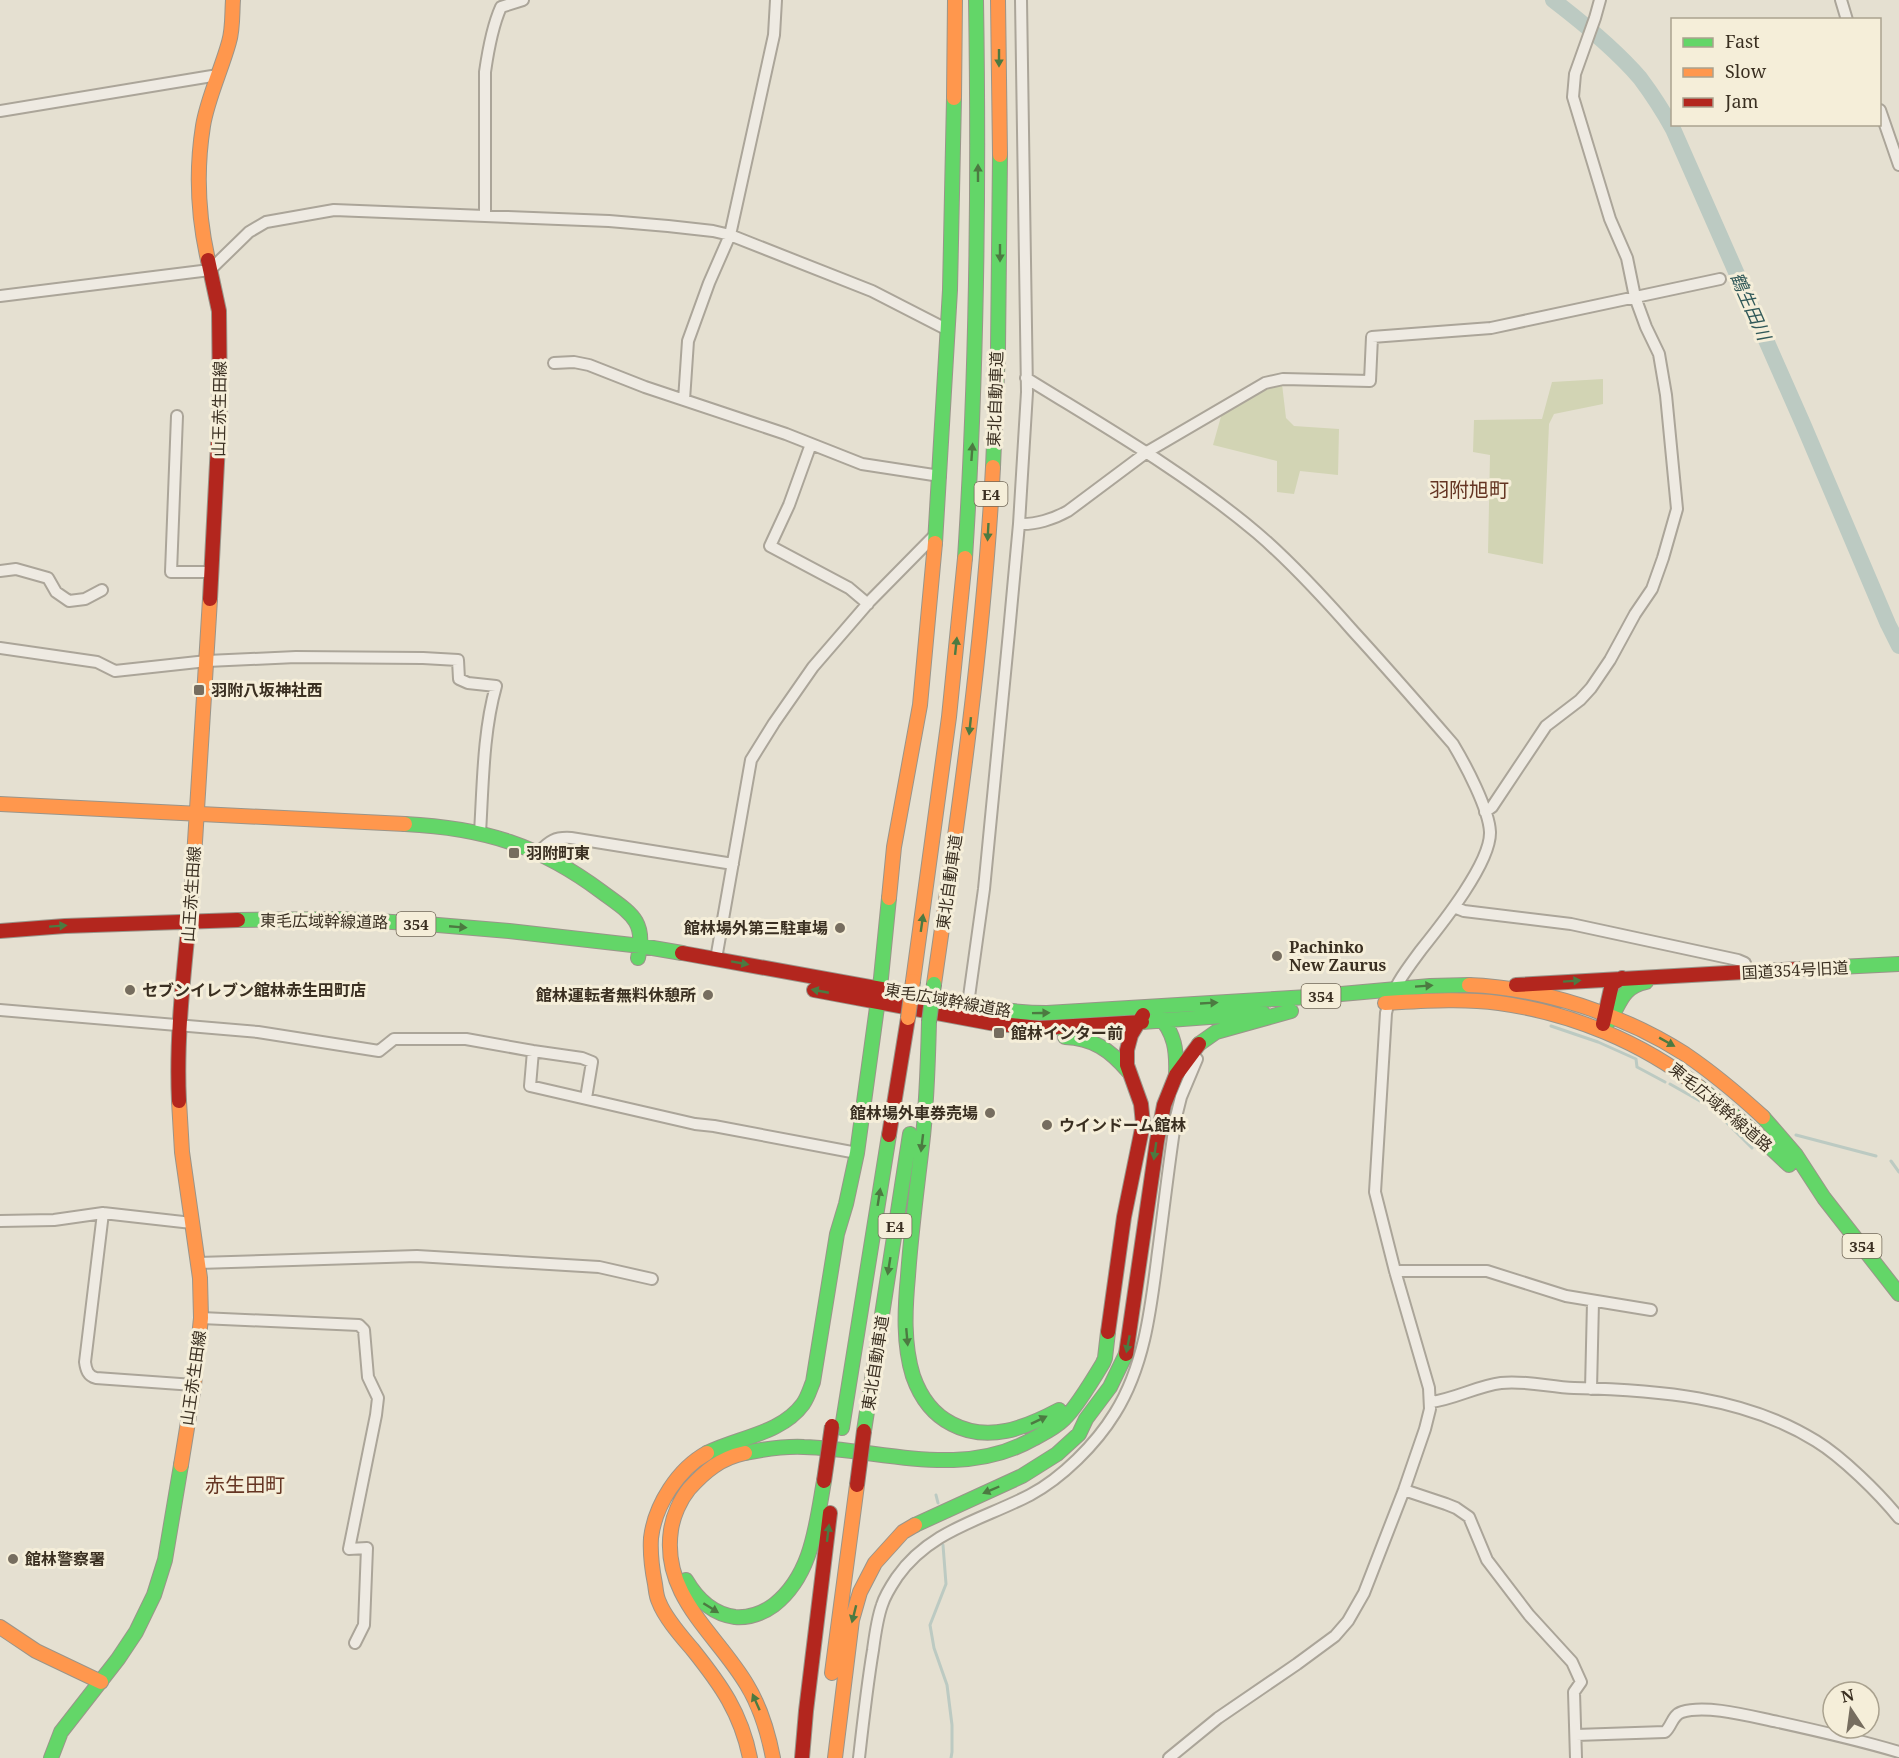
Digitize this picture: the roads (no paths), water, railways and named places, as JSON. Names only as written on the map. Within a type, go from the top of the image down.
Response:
[{"type":"main road","name":"山王赤生田線","points":[[51,1758],[61,1732],[101,1682],[136,1632],[146,1614],[160,1578],[194,1384],[201,1318],[198,1263],[182,1152],[178,1076],[207,661],[220,394],[219,311],[201,216],[199,174],[203,124],[230,39],[232,0]]},
{"type":"main road","points":[[750,1758],[747,1740],[738,1716],[719,1683],[684,1641],[659,1603],[651,1567],[650,1539],[655,1519],[681,1473],[704,1454],[736,1440],[771,1430],[796,1413],[805,1402],[813,1382],[837,1234],[857,1153],[878,995],[894,847],[920,705],[936,534],[950,290],[955,0]]},
{"type":"main road","name":"東北自動車道","points":[[802,1758],[829,1482],[837,1427],[870,1255],[914,981],[960,614],[972,444],[978,264],[976,0]]},
{"type":"main road","name":"東北自動車道","points":[[823,1758],[856,1485],[902,1180],[929,1022],[969,730],[987,549],[994,445],[1000,273],[998,0]]},
{"type":"main road","points":[[0,804],[432,825],[480,833],[539,852],[623,907],[640,930],[640,952]]},
{"type":"main road","name":"東毛広域幹線道路","points":[[0,944],[189,927],[342,919],[509,931],[878,995],[1028,1013],[1291,999],[1391,997],[1517,1005],[1602,1030],[1640,1047],[1675,1068],[1755,1133],[1824,1198]]},
{"type":"main road","name":"東毛広域幹線道路","points":[[0,931],[65,926],[189,927]]},
{"type":"main road","name":"東毛広域幹線道路","points":[[640,952],[716,959],[990,1023],[1040,1028],[1291,1011],[1391,997],[1434,986],[1492,987],[1549,996],[1609,1015],[1673,1046],[1732,1089],[1761,1116],[1793,1152],[1824,1198],[1899,1293]]},
{"type":"main road","name":"国道354号旧道","points":[[1609,1015],[1612,984],[1622,978],[1899,964]]},
{"type":"main road","name":"国道354号旧道","points":[[1602,1030],[1624,992],[1633,985],[1642,982],[1672,980],[1690,975]]},
{"type":"main road","points":[[1492,987],[1622,978]]},
{"type":"main road","points":[[1128,1071],[1127,1045],[1136,1023],[1150,1007],[1165,1021],[1174,1034],[1176,1075]]},
{"type":"main road","points":[[835,1758],[852,1620],[860,1592],[875,1563],[903,1532],[919,1522],[1022,1476],[1047,1461],[1079,1434],[1086,1419],[1110,1387],[1127,1351],[1157,1141],[1164,1105],[1176,1075],[1198,1045],[1216,1032],[1291,1011]]},
{"type":"main road","points":[[929,1022],[927,1099],[916,1187],[906,1314],[909,1358],[918,1388],[931,1410],[941,1419],[958,1429],[980,1434],[1003,1432],[1028,1425],[1079,1398]]},
{"type":"main road","points":[[773,1758],[766,1727],[750,1689],[688,1607],[674,1577],[670,1560],[671,1528],[678,1507],[693,1483],[727,1458],[771,1447],[820,1448],[923,1460],[965,1460],[1017,1448],[1044,1434],[1065,1418],[1098,1373],[1105,1358],[1124,1217],[1142,1133],[1142,1108],[1128,1071],[1117,1057],[1096,1042],[1071,1036],[1029,1037],[1010,1034],[990,1023]]},
{"type":"main road","points":[[829,1482],[806,1563],[787,1594],[774,1605],[751,1616],[735,1617],[710,1609],[692,1591],[685,1579],[679,1550],[683,1523],[689,1508],[707,1483],[733,1467],[763,1459],[803,1456],[923,1471],[965,1471],[1017,1458],[1086,1419]]},
{"type":"main road","points":[[0,1627],[15,1640],[46,1658],[101,1682]]},
{"type":"street","points":[[485,215],[485,72],[499,4],[524,0]]},
{"type":"street","points":[[684,400],[688,341],[694,321],[730,236],[774,35],[776,0]]},
{"type":"street","points":[[968,1004],[984,884],[1019,524],[1026,378],[1021,0]]},
{"type":"street","points":[[1485,812],[1492,807],[1546,726],[1580,700],[1610,660],[1635,614],[1652,589],[1677,509],[1666,395],[1659,354],[1635,297],[1627,258],[1610,219],[1575,106],[1572,89],[1600,0]]},
{"type":"street","points":[[1842,0],[1846,18]]},
{"type":"street","points":[[0,111],[218,75]]},
{"type":"street","points":[[1881,113],[1899,165]]},
{"type":"street","points":[[0,296],[210,270],[249,232],[266,222],[334,210],[485,215],[609,221],[712,231],[887,297],[948,330]]},
{"type":"street","points":[[1019,524],[1026,525],[1059,517],[1146,452],[1265,383],[1283,379],[1370,381],[1372,337],[1491,328],[1720,279]]},
{"type":"street","points":[[554,363],[574,362],[589,365],[862,464],[940,476]]},
{"type":"street","points":[[1026,378],[1202,489],[1257,533],[1317,590],[1453,744],[1464,763],[1490,827],[1488,847],[1454,907],[1414,959],[1391,997],[1386,1017],[1375,1192],[1431,1402],[1425,1429],[1404,1490],[1364,1593],[1341,1630],[1297,1664],[1218,1718],[1169,1758]]},
{"type":"street","points":[[177,416],[171,572],[212,572]]},
{"type":"street","points":[[811,444],[789,505],[770,546],[849,588],[868,604]]},
{"type":"street","points":[[716,959],[751,760],[813,667],[868,604],[936,534]]},
{"type":"street","points":[[0,571],[16,570],[48,578],[56,592],[69,601],[85,598],[102,590]]},
{"type":"street","points":[[0,648],[97,662],[115,671],[207,661],[296,657],[458,660],[459,679],[468,683],[496,686],[491,702],[483,774],[480,833]]},
{"type":"street","points":[[539,852],[548,842],[557,837],[733,864]]},
{"type":"street","points":[[1454,907],[1464,911],[1571,924],[1738,960],[1745,963],[1747,972]]},
{"type":"street","points":[[0,1010],[258,1032],[379,1051],[394,1039],[466,1039],[582,1058],[592,1062],[586,1098]]},
{"type":"street","points":[[533,1051],[530,1086],[695,1124],[857,1153]]},
{"type":"street","points":[[859,1758],[870,1665],[882,1605],[889,1588],[903,1569],[918,1552],[935,1539],[1032,1494],[1054,1479],[1083,1453],[1115,1413],[1139,1358],[1145,1337],[1176,1117],[1181,1097],[1200,1054]]},
{"type":"street","points":[[0,1221],[54,1220],[103,1213],[192,1222]]},
{"type":"street","points":[[103,1213],[86,1369],[92,1377],[96,1378],[194,1384]]},
{"type":"street","points":[[198,1263],[417,1256],[599,1267],[652,1279]]},
{"type":"street","points":[[1395,1271],[1487,1271],[1593,1302],[1651,1310]]},
{"type":"street","points":[[1591,1389],[1593,1302]]},
{"type":"street","points":[[201,1318],[359,1325],[364,1330],[368,1377],[378,1398],[349,1549],[367,1548],[364,1625],[355,1643]]},
{"type":"street","points":[[1431,1402],[1503,1383],[1640,1391],[1709,1400],[1746,1410],[1787,1426],[1816,1441],[1842,1461],[1899,1518]]},
{"type":"street","points":[[1404,1490],[1446,1503],[1469,1517],[1487,1560],[1529,1615],[1572,1662],[1581,1682],[1574,1692],[1576,1758]]},
{"type":"street","points":[[1576,1735],[1665,1732],[1675,1716],[1680,1713],[1705,1710],[1749,1715],[1899,1752]]},
{"type":"waterway","name":"鶴生田川","points":[[1553,0],[1630,67],[1649,90],[1671,126]]},
{"type":"waterway","name":"鶴生田川","points":[[1671,126],[1899,646]]},
{"type":"waterway","points":[[1551,1026],[1598,1042],[1636,1059],[1637,1067],[1665,1082]]},
{"type":"waterway","points":[[1670,1084],[1700,1101]]},
{"type":"waterway","points":[[1724,1120],[1752,1148]]},
{"type":"waterway","points":[[1796,1135],[1876,1156]]},
{"type":"waterway","points":[[1891,1161],[1899,1172]]},
{"type":"waterway","points":[[936,1495],[938,1503]]},
{"type":"waterway","points":[[943,1545],[946,1584],[930,1625],[934,1648],[947,1685],[952,1725],[951,1758]]},
{"type":"place","name":"羽附八坂神社西","points":[[199,690]]},
{"type":"place","name":"羽附町東","points":[[514,853]]},
{"type":"place","name":"館林場外第三駐車場","points":[[840,928]]},
{"type":"place","name":"Pachinko New Zaurus","points":[[1277,956]]},
{"type":"place","name":"セブンイレブン館林赤生田町店","points":[[130,990]]},
{"type":"place","name":"館林運転者無料休憩所","points":[[708,995]]},
{"type":"place","name":"館林インター前","points":[[999,1033]]},
{"type":"place","name":"館林場外車券売場","points":[[990,1113]]},
{"type":"place","name":"ウインドーム館林","points":[[1047,1125]]},
{"type":"place","name":"館林警察署","points":[[13,1559]]},
{"type":"district","name":"羽附旭町","points":[[1469,489]]},
{"type":"district","name":"赤生田町","points":[[245,1484]]}]
